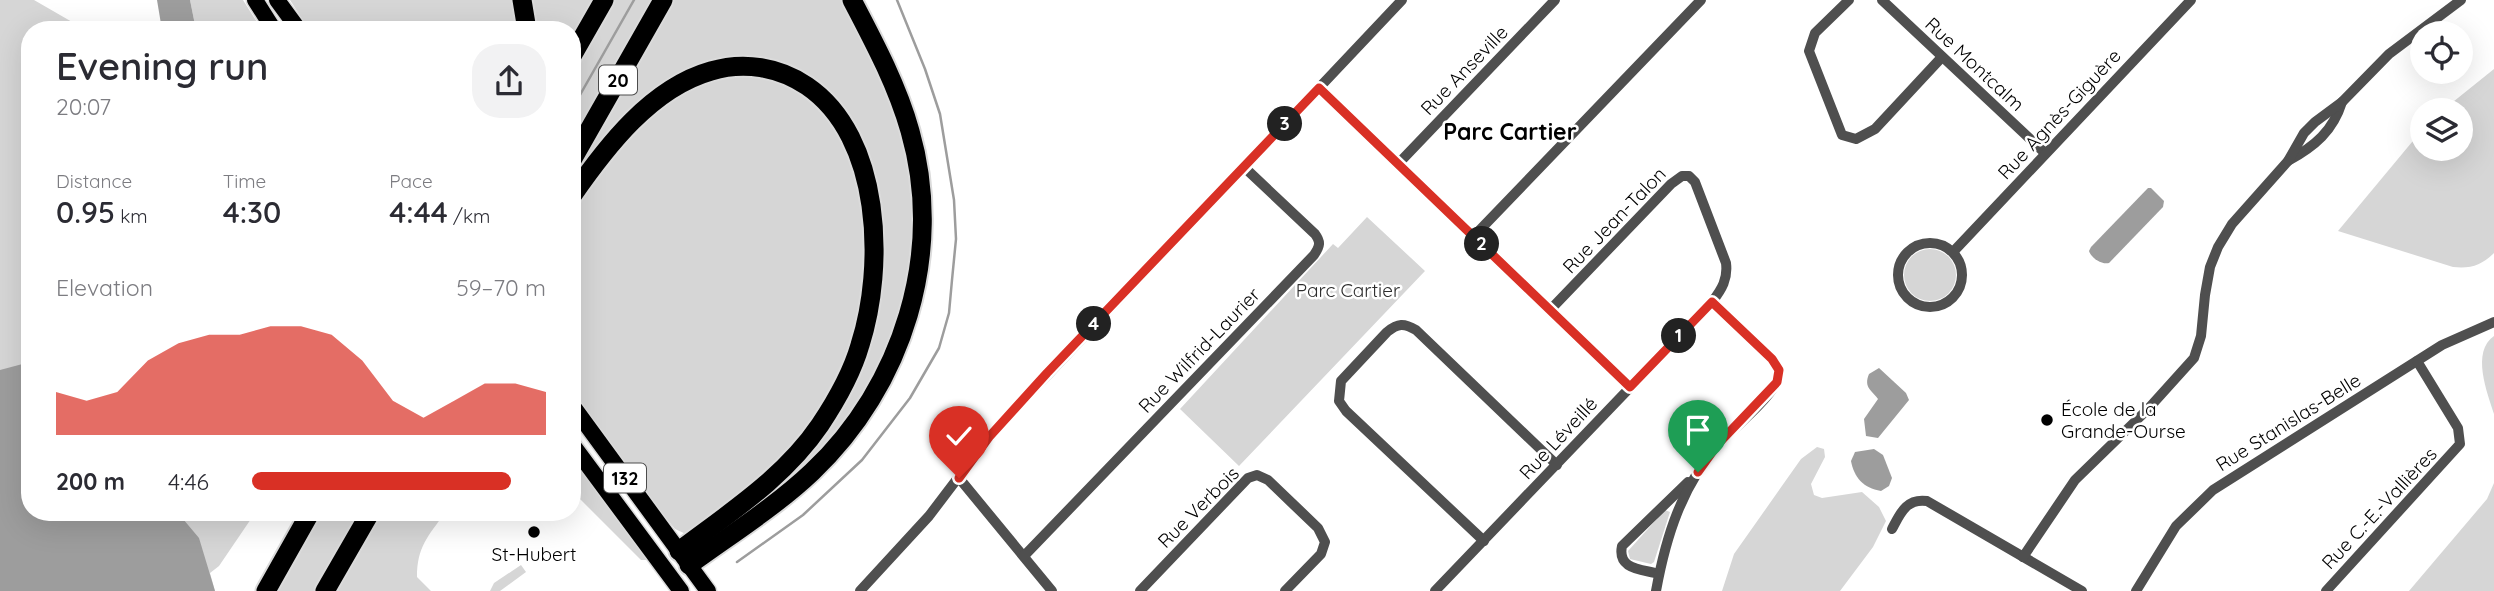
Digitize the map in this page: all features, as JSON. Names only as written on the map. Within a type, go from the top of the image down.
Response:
[{"type":"highway","points":[[522,0],[526,21]]},
{"type":"highway","name":"20","points":[[581,41],[604,0]]},
{"type":"highway","name":"20","points":[[581,144],[663,0]]},
{"type":"highway","points":[[684,558],[795,486],[849,433],[887,371],[907,321],[915,291],[922,243],[922,191],[917,161],[911,133],[897,93],[852,0]]},
{"type":"highway","points":[[581,184],[605,153],[647,108],[665,94],[712,70],[738,66],[768,68],[781,72],[797,79],[817,94],[844,124],[861,163],[870,203],[874,242],[873,268],[864,331],[851,368],[825,416],[799,453],[684,558]]},
{"type":"highway","points":[[266,591],[305,521]]},
{"type":"highway","points":[[325,591],[365,521]]},
{"type":"main road","points":[[277,0],[292,21]]},
{"type":"main road","points":[[258,1],[269,21]]},
{"type":"main road","name":"132","points":[[581,417],[708,591]]},
{"type":"main road","name":"132","points":[[581,455],[681,591]]},
{"type":"main road","points":[[661,563],[684,558]]},
{"type":"main road","points":[[671,577],[684,558]]},
{"type":"street","points":[[860,591],[929,516],[971,458],[997,428],[1402,0]]},
{"type":"street","name":"Rue Anseville","points":[[1398,164],[1555,0]]},
{"type":"street","points":[[1474,236],[1701,0]]},
{"type":"street","points":[[1849,0],[1815,33],[1809,51],[1842,135],[1856,139],[1875,129],[1942,57]]},
{"type":"street","name":"Rue Montcalm","points":[[1882,0],[2045,153]]},
{"type":"street","name":"Rue Agnès-Giguère","points":[[1952,252],[2191,0]]},
{"type":"street","points":[[2023,557],[2075,480],[2190,364],[2200,344],[2206,288],[2218,247],[2232,225],[2288,161],[2310,127],[2343,102],[2389,54],[2461,0]]},
{"type":"street","points":[[1319,88],[1630,387]]},
{"type":"street","points":[[2288,161],[2323,138],[2343,102]]},
{"type":"street","name":"Rue Wilfrid-Laurier","points":[[1024,556],[1279,292],[1320,246],[1315,233],[1244,167]]},
{"type":"street","name":"Rue Jean-Talon","points":[[1551,309],[1671,184],[1682,176],[1689,176],[1695,182],[1726,263],[1727,273]]},
{"type":"street","points":[[1930,243],[1942,245],[1952,252],[1960,262],[1962,275],[1960,287],[1953,297],[1930,307],[1907,298],[1900,287],[1898,275],[1900,263],[1907,252],[1917,245],[1930,243]]},
{"type":"street","name":"Rue Léveillé","points":[[1436,591],[1712,302],[1723,287],[1727,273]]},
{"type":"street","points":[[1656,591],[1673,519],[1698,472],[1718,444],[1764,398],[1779,376],[1777,365],[1772,359],[1712,302]]},
{"type":"street","name":"Rue Stanislas-Belle","points":[[2136,591],[2176,526],[2213,490],[2451,340],[2494,322]]},
{"type":"street","points":[[1484,541],[1346,411],[1339,401],[1340,381],[1387,332],[1395,325],[1402,324],[1416,330],[1556,465]]},
{"type":"street","name":"Rue C.-E.-Vallières","points":[[2326,591],[2460,444],[2458,428],[2417,361]]},
{"type":"street","points":[[1659,574],[1625,565],[1621,560],[1622,546],[1698,472]]},
{"type":"street","name":"Rue Verbois","points":[[1140,591],[1248,478],[1257,475],[1268,480],[1318,528],[1325,542],[1321,554],[1285,591]]},
{"type":"street","points":[[959,478],[1052,591]]},
{"type":"street","points":[[1892,529],[1908,504],[1922,500],[2082,591]]},
{"type":"green space","points":[[0,0],[34,0],[70,21],[21,21],[21,455],[0,439]]},
{"type":"green space","points":[[190,0],[243,0],[256,21],[194,21]]},
{"type":"green space","points":[[290,0],[513,0],[517,21],[303,21]]},
{"type":"green space","points":[[529,0],[592,0],[580,21],[532,21]]},
{"type":"green space","points":[[615,0],[654,0],[581,127],[581,59]]},
{"type":"green space","points":[[674,0],[845,0],[877,61],[907,143],[915,239],[901,319],[868,394],[816,460],[726,532],[853,377],[875,198],[809,79],[692,72],[581,179],[581,161]]},
{"type":"green space","points":[[2494,69],[2494,253],[2476,265],[2453,267],[2338,231],[2410,144],[2410,161],[2473,161],[2473,98],[2458,98]]},
{"type":"green space","points":[[746,74],[766,77],[797,88],[834,122],[849,155],[859,191],[866,261],[856,335],[833,391],[786,456],[688,535],[675,529],[581,410],[581,198],[619,150],[667,103],[700,84],[724,76]]},
{"type":"green space","name":"Parc Cartier","points":[[1367,217],[1425,271],[1239,466],[1180,409],[1333,244],[1338,248]]},
{"type":"green space","points":[[1930,249],[1949,256],[1956,275],[1949,294],[1930,301],[1911,294],[1904,275],[1911,256]]},
{"type":"green space","points":[[2494,336],[2494,414],[2482,362],[2487,343]]},
{"type":"green space","points":[[1817,447],[1824,449],[1825,457],[1811,484],[1814,495],[1822,498],[1862,492],[1879,507],[1886,521],[1873,547],[1840,591],[1722,591],[1734,554],[1801,459]]},
{"type":"green space","points":[[581,468],[648,559],[641,560],[581,500]]},
{"type":"green space","points":[[2494,483],[2494,591],[2409,591],[2487,499]]},
{"type":"green space","points":[[1665,510],[1670,512],[1654,562],[1651,564],[1630,559],[1628,551]]},
{"type":"green space","points":[[91,521],[250,521],[219,566],[210,573],[215,591]]},
{"type":"green space","points":[[315,521],[354,521],[317,591],[275,591]]},
{"type":"green space","points":[[377,521],[439,521],[425,542],[418,567],[417,577],[431,591],[337,591]]},
{"type":"green space","points":[[521,565],[526,572],[500,591],[490,591],[494,583]]},
{"type":"shaded area","points":[[157,0],[190,0],[194,21],[160,21]]},
{"type":"shaded area","points":[[2148,188],[2164,201],[2163,207],[2109,263],[2094,258],[2089,251],[2091,247]]},
{"type":"shaded area","points":[[21,364],[21,521],[185,521],[199,538],[215,591],[0,591],[0,370]]},
{"type":"shaded area","points":[[1879,368],[1906,393],[1909,400],[1878,438],[1866,436],[1864,419],[1878,399],[1869,389],[1867,379],[1869,374]]},
{"type":"shaded area","points":[[1874,449],[1883,455],[1892,478],[1889,486],[1881,491],[1860,481],[1851,461],[1855,452]]},
{"type":"waterway","points":[[581,93],[634,0]]},
{"type":"waterway","points":[[737,562],[803,515],[862,460],[910,398],[939,348],[949,313],[956,239],[954,200],[940,114],[897,0]]},
{"type":"place","name":"École de la Grande-Ourse","points":[[2047,420]]},
{"type":"place","name":"St-Hubert","points":[[534,532]]},
{"type":"district","name":"Parc Cartier","points":[[1510,131]]},
{"type":"route","points":[[959,478],[971,458],[1047,373],[1319,88],[1630,387],[1712,302],[1772,359],[1779,370],[1777,382],[1718,444],[1698,472]]}]
